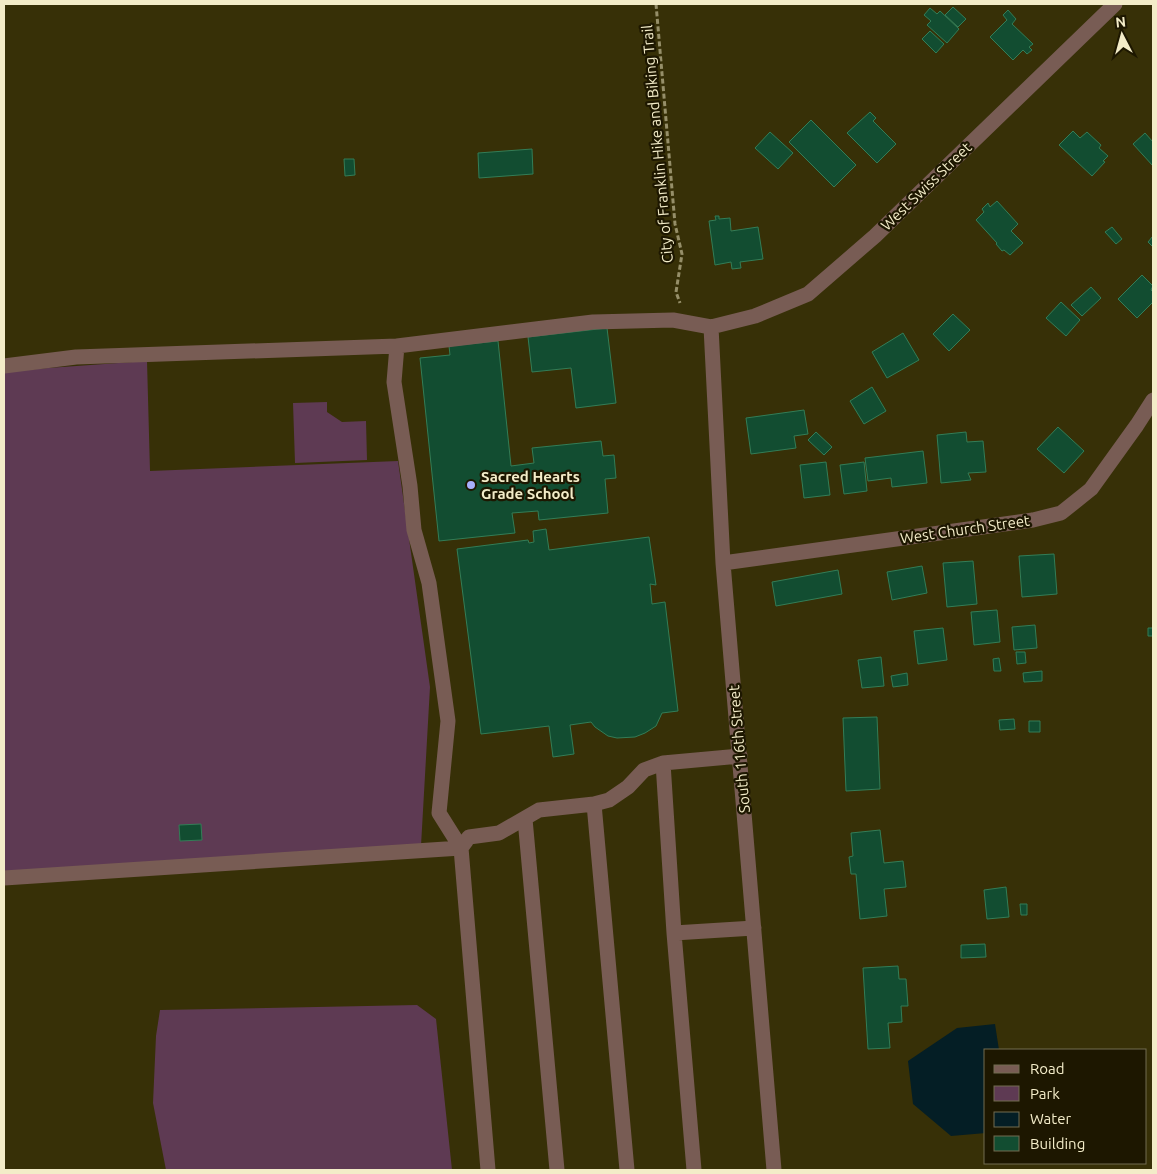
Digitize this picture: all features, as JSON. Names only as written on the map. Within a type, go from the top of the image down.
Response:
[{"type":"street","name":"West Swiss Street","points":[[711,327],[755,316],[808,294],[875,236],[1115,4]]},
{"type":"street","points":[[4,366],[76,357],[397,346],[593,322],[673,320],[711,327]]},
{"type":"street","name":"South 116th Street","points":[[711,327],[723,563],[754,928],[770,1170]]},
{"type":"street","points":[[397,346],[394,382],[410,486],[414,530],[429,583],[448,721],[439,813],[461,848],[488,1170]]},
{"type":"street","name":"West Church Street","points":[[723,563],[1033,520],[1061,513],[1091,489],[1153,400]]},
{"type":"street","points":[[461,848],[469,837],[499,833],[539,810],[594,804],[609,800],[628,787],[644,770],[663,763],[740,756]]},
{"type":"street","points":[[663,763],[674,933],[694,1170]]},
{"type":"street","points":[[594,804],[627,1170]]},
{"type":"street","points":[[525,819],[557,1170]]},
{"type":"street","points":[[4,878],[461,848]]},
{"type":"street","points":[[674,933],[754,928]]},
{"type":"path","name":"City of Franklin Hike and Biking Trail","points":[[656,4],[675,224],[682,254],[676,292],[681,305]]},
{"type":"green space","points":[[147,361],[150,471],[398,461],[430,687],[421,846],[4,872],[4,372]]},
{"type":"green space","points":[[327,402],[327,412],[342,422],[366,421],[367,460],[295,463],[293,403]]},
{"type":"green space","points":[[417,1005],[436,1019],[452,1170],[166,1170],[153,1103],[156,1036],[160,1010]]},
{"type":"water","points":[[995,1024],[999,1049],[984,1049],[984,1133],[951,1136],[913,1104],[908,1061],[957,1028]]},
{"type":"building","points":[[953,7],[966,19],[958,27],[945,15]]},
{"type":"building","points":[[930,8],[937,14],[940,11],[959,29],[947,43],[927,25],[931,21],[924,15]]},
{"type":"building","points":[[1008,10],[1016,19],[1012,24],[1033,44],[1029,47],[1032,50],[1027,54],[1023,50],[1013,60],[990,37],[1007,20],[1003,15]]},
{"type":"building","points":[[930,31],[944,44],[936,53],[922,39]]},
{"type":"building","points":[[870,112],[876,118],[873,121],[896,144],[877,163],[847,133]]},
{"type":"building","points":[[811,120],[856,165],[834,187],[789,142]]},
{"type":"building","points":[[1073,131],[1080,138],[1087,132],[1101,145],[1099,148],[1108,156],[1092,176],[1059,145]]},
{"type":"building","points":[[770,132],[793,153],[778,169],[755,148]]},
{"type":"building","points":[[1145,133],[1153,142],[1153,166],[1133,144]]},
{"type":"building","points":[[532,149],[533,174],[479,178],[478,153]]},
{"type":"building","points":[[344,159],[354,159],[355,175],[345,176]]},
{"type":"building","points":[[997,201],[1018,224],[1011,231],[1023,243],[1010,255],[1004,250],[1002,251],[976,220],[984,212],[982,209],[988,203],[990,207]]},
{"type":"building","points":[[715,216],[719,216],[719,219],[730,218],[731,231],[758,227],[763,259],[740,262],[741,268],[732,269],[731,262],[715,265],[709,221],[716,220]]},
{"type":"building","points":[[1112,227],[1122,239],[1116,244],[1105,232]]},
{"type":"building","points":[[1153,236],[1153,247],[1148,242]]},
{"type":"building","points":[[1142,275],[1153,286],[1151,290],[1153,292],[1153,302],[1137,318],[1118,299]]},
{"type":"building","points":[[1091,287],[1101,298],[1082,316],[1071,305]]},
{"type":"building","points":[[1061,302],[1080,320],[1066,336],[1046,318]]},
{"type":"building","points":[[953,314],[970,330],[949,351],[933,334]]},
{"type":"building","points":[[607,328],[616,403],[576,408],[571,368],[532,372],[528,337]]},
{"type":"building","points":[[903,333],[919,360],[887,378],[872,352]]},
{"type":"building","points":[[498,341],[511,466],[534,463],[532,448],[601,441],[603,456],[614,455],[616,478],[605,479],[608,513],[539,520],[538,511],[512,513],[515,533],[439,541],[420,358],[450,355],[449,346]]},
{"type":"building","points":[[872,387],[886,411],[864,424],[850,401]]},
{"type":"building","points":[[804,410],[808,434],[794,436],[796,448],[751,454],[746,418]]},
{"type":"building","points":[[1058,427],[1084,451],[1064,473],[1037,449]]},
{"type":"building","points":[[816,432],[832,447],[824,455],[808,440]]},
{"type":"building","points":[[966,432],[967,442],[983,441],[986,472],[968,473],[971,480],[941,483],[937,435]]},
{"type":"building","points":[[923,451],[927,483],[892,487],[891,478],[868,481],[865,458]]},
{"type":"building","points":[[826,462],[830,495],[804,498],[800,465]]},
{"type":"building","points":[[864,462],[867,491],[844,494],[840,465]]},
{"type":"building","points":[[546,529],[549,550],[649,537],[656,585],[650,584],[652,604],[665,602],[678,711],[662,713],[656,726],[635,737],[617,738],[608,736],[591,722],[570,725],[574,754],[553,757],[549,726],[481,734],[457,549],[528,540],[529,543],[534,542],[533,531]]},
{"type":"building","points":[[1054,554],[1057,594],[1022,597],[1019,556]]},
{"type":"building","points":[[973,561],[977,604],[947,607],[943,563]]},
{"type":"building","points":[[922,566],[927,593],[892,600],[887,572]]},
{"type":"building","points":[[838,570],[842,594],[776,606],[772,582]]},
{"type":"building","points":[[997,610],[1000,642],[974,645],[971,612]]},
{"type":"building","points":[[1035,625],[1037,648],[1014,650],[1012,627]]},
{"type":"building","points":[[943,628],[947,660],[918,664],[914,631]]},
{"type":"building","points":[[1148,628],[1153,628],[1153,636],[1148,636]]},
{"type":"building","points":[[1016,652],[1025,652],[1026,663],[1017,664]]},
{"type":"building","points":[[881,657],[884,686],[862,688],[858,660]]},
{"type":"building","points":[[999,658],[1001,671],[994,671],[993,659]]},
{"type":"building","points":[[1042,671],[1042,681],[1024,682],[1023,673]]},
{"type":"building","points":[[907,673],[908,685],[893,687],[891,676]]},
{"type":"building","points":[[877,717],[880,789],[846,791],[843,718]]},
{"type":"building","points":[[1014,719],[1015,729],[1000,730],[999,720]]},
{"type":"building","points":[[1029,721],[1040,721],[1040,732],[1029,732]]},
{"type":"building","points":[[201,824],[202,840],[180,841],[179,825]]},
{"type":"building","points":[[880,830],[884,863],[903,861],[906,887],[884,889],[887,916],[860,919],[856,874],[851,874],[849,857],[853,856],[851,833]]},
{"type":"building","points":[[1006,887],[1009,917],[987,919],[984,890]]},
{"type":"building","points":[[1020,904],[1027,904],[1027,915],[1021,915]]},
{"type":"building","points":[[985,944],[986,957],[961,958],[961,945]]},
{"type":"building","points":[[898,966],[899,979],[906,979],[908,1006],[901,1006],[902,1022],[888,1023],[890,1048],[868,1049],[863,968]]},
{"type":"place","name":"Sacred Hearts Grade School","points":[[471,485]]}]
